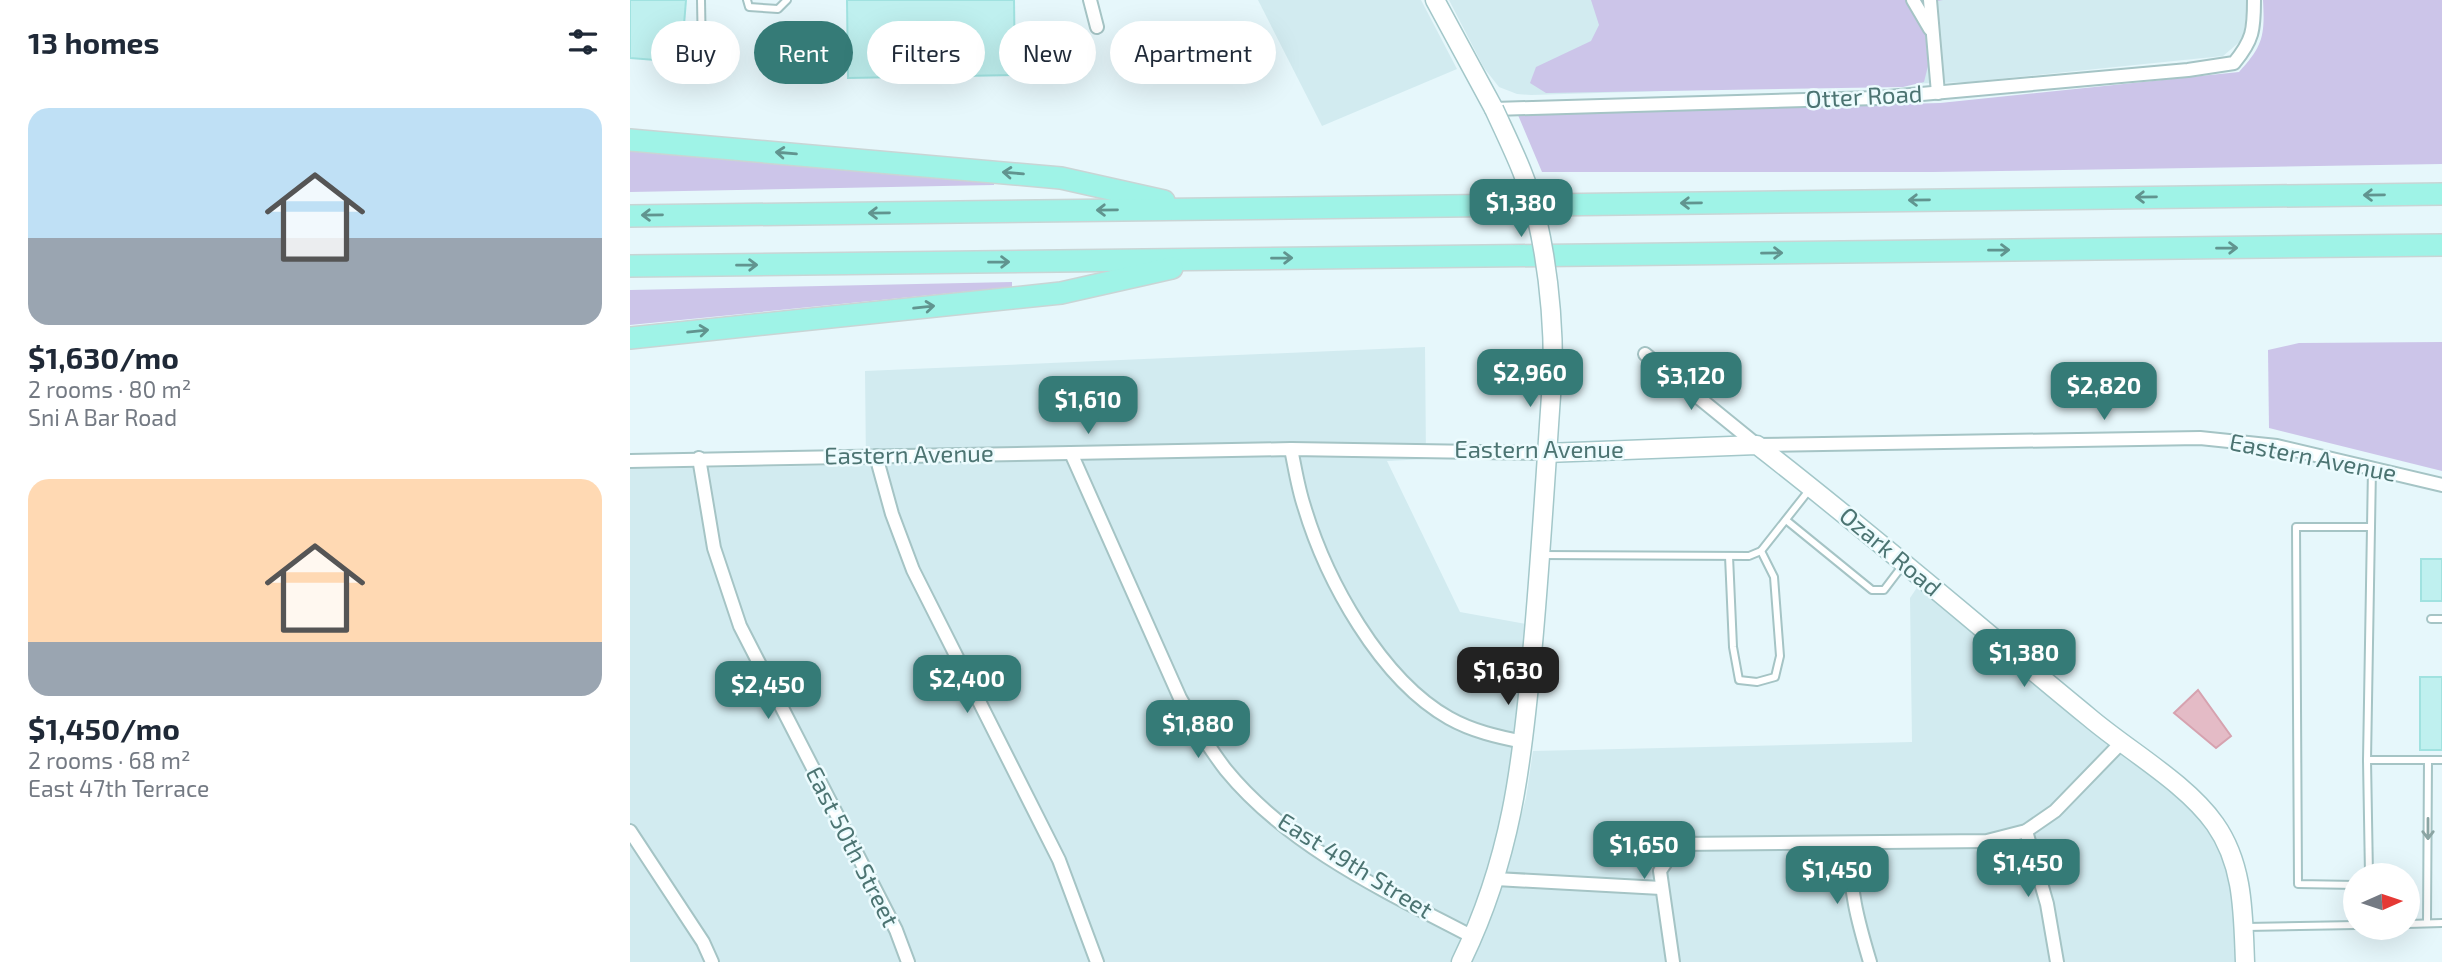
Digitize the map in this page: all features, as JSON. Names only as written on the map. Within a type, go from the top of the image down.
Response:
[{"type":"highway","points":[[630,140],[1061,178],[1200,209]]},
{"type":"highway","points":[[630,216],[2442,194]]},
{"type":"highway","points":[[630,266],[2442,245]]},
{"type":"highway","points":[[630,338],[1061,293],[1214,259]]},
{"type":"street","points":[[1090,0],[1097,27]]},
{"type":"street","points":[[1435,0],[1515,155],[1537,217],[1553,328],[1553,368],[1541,555],[1524,742],[1514,814],[1496,879],[1474,937],[1461,962]]},
{"type":"street","points":[[1913,0],[1930,29]]},
{"type":"street","points":[[1930,0],[1930,29],[1937,59],[1938,93]]},
{"type":"street","name":"Otter Road","points":[[1493,109],[1938,93],[2234,63],[2249,44],[2254,28],[2253,0]]},
{"type":"street","name":"Ozark Road","points":[[1645,354],[1811,487],[2120,744],[2194,800],[2216,825],[2237,869],[2245,962]]},
{"type":"street","name":"Eastern Avenue","points":[[630,461],[1292,449],[1546,453],[1757,445],[2200,438],[2277,446],[2442,485]]},
{"type":"street","points":[[1292,449],[1303,505],[1322,557],[1346,605],[1381,656],[1417,695],[1448,718],[1483,733],[1524,742]]},
{"type":"street","name":"East 49th Street","points":[[1071,453],[1180,698],[1201,736],[1227,771],[1262,807],[1301,838],[1390,893],[1474,937]]},
{"type":"street","points":[[876,456],[892,514],[913,570],[1059,860],[1097,962]]},
{"type":"street","name":"East 50th Street","points":[[699,458],[714,548],[740,626],[896,930],[908,962]]},
{"type":"street","points":[[1673,962],[1660,871],[1678,844],[1987,841],[2026,831],[2055,811],[2120,744]]},
{"type":"street","points":[[630,831],[703,942],[712,962]]},
{"type":"street","points":[[2026,831],[2047,904],[2057,962]]},
{"type":"street","points":[[1852,844],[1849,872],[1854,910],[1870,962]]},
{"type":"street","points":[[1496,879],[1661,888]]},
{"type":"lane","points":[[701,0],[701,21]]},
{"type":"lane","points":[[747,0],[749,7],[778,9],[786,0]]},
{"type":"lane","points":[[2368,863],[2372,468]]},
{"type":"lane","points":[[1541,555],[1749,556],[1760,551],[1811,487]]},
{"type":"lane","points":[[1786,520],[1872,590],[1884,590],[1904,564]]},
{"type":"lane","points":[[2343,885],[2298,884],[2296,527],[2371,527]]},
{"type":"lane","points":[[1729,556],[1734,648],[1740,680],[1757,682],[1775,677],[1780,656],[1774,577],[1760,551]]},
{"type":"lane","points":[[2431,619],[2442,619]]},
{"type":"lane","points":[[2367,760],[2442,760]]},
{"type":"lane","points":[[2427,923],[2428,760]]},
{"type":"lane","points":[[2420,923],[2442,923]]},
{"type":"lane","points":[[2244,927],[2343,925]]},
{"type":"shaded area","points":[[1258,0],[1421,0],[1457,69],[1322,126],[1276,35],[1276,21],[1269,21]]},
{"type":"shaded area","points":[[1449,0],[2248,0],[2243,39],[2223,56],[1968,82],[1531,95],[1517,94],[1499,87],[1484,68]]},
{"type":"shaded area","points":[[1591,0],[1943,0],[1923,4],[1928,66],[1924,82],[1903,87],[1546,93],[1530,83],[1536,67],[1591,41],[1599,25]]},
{"type":"shaded area","points":[[2263,0],[2442,0],[2442,164],[1933,172],[1542,172],[1518,115],[1940,103],[2239,72],[2261,40]]},
{"type":"shaded area","points":[[630,150],[994,178],[994,185],[630,192]]},
{"type":"shaded area","points":[[1012,282],[1012,287],[630,325],[630,290]]},
{"type":"shaded area","points":[[2442,342],[2442,471],[2269,428],[2268,350],[2299,343]]},
{"type":"shaded area","points":[[1425,347],[1426,459],[1387,461],[1460,612],[1526,624],[1514,765],[1484,890],[1501,890],[1526,798],[1533,751],[1912,742],[1910,598],[1920,583],[2203,820],[2232,870],[2242,962],[630,962],[630,469],[866,465],[865,371]]},
{"type":"shaded area","points":[[2198,690],[2231,736],[2216,748],[2174,713]]},
{"type":"building","points":[[630,0],[686,0],[684,21],[651,21],[651,60],[630,58]]},
{"type":"building","points":[[847,0],[1014,0],[1014,21],[999,21],[999,75],[985,76],[985,21],[867,21],[867,78],[853,78],[853,21],[847,21]]},
{"type":"building","points":[[2421,559],[2442,559],[2442,601],[2421,601]]},
{"type":"building","points":[[2420,677],[2442,677],[2442,750],[2420,750]]}]
